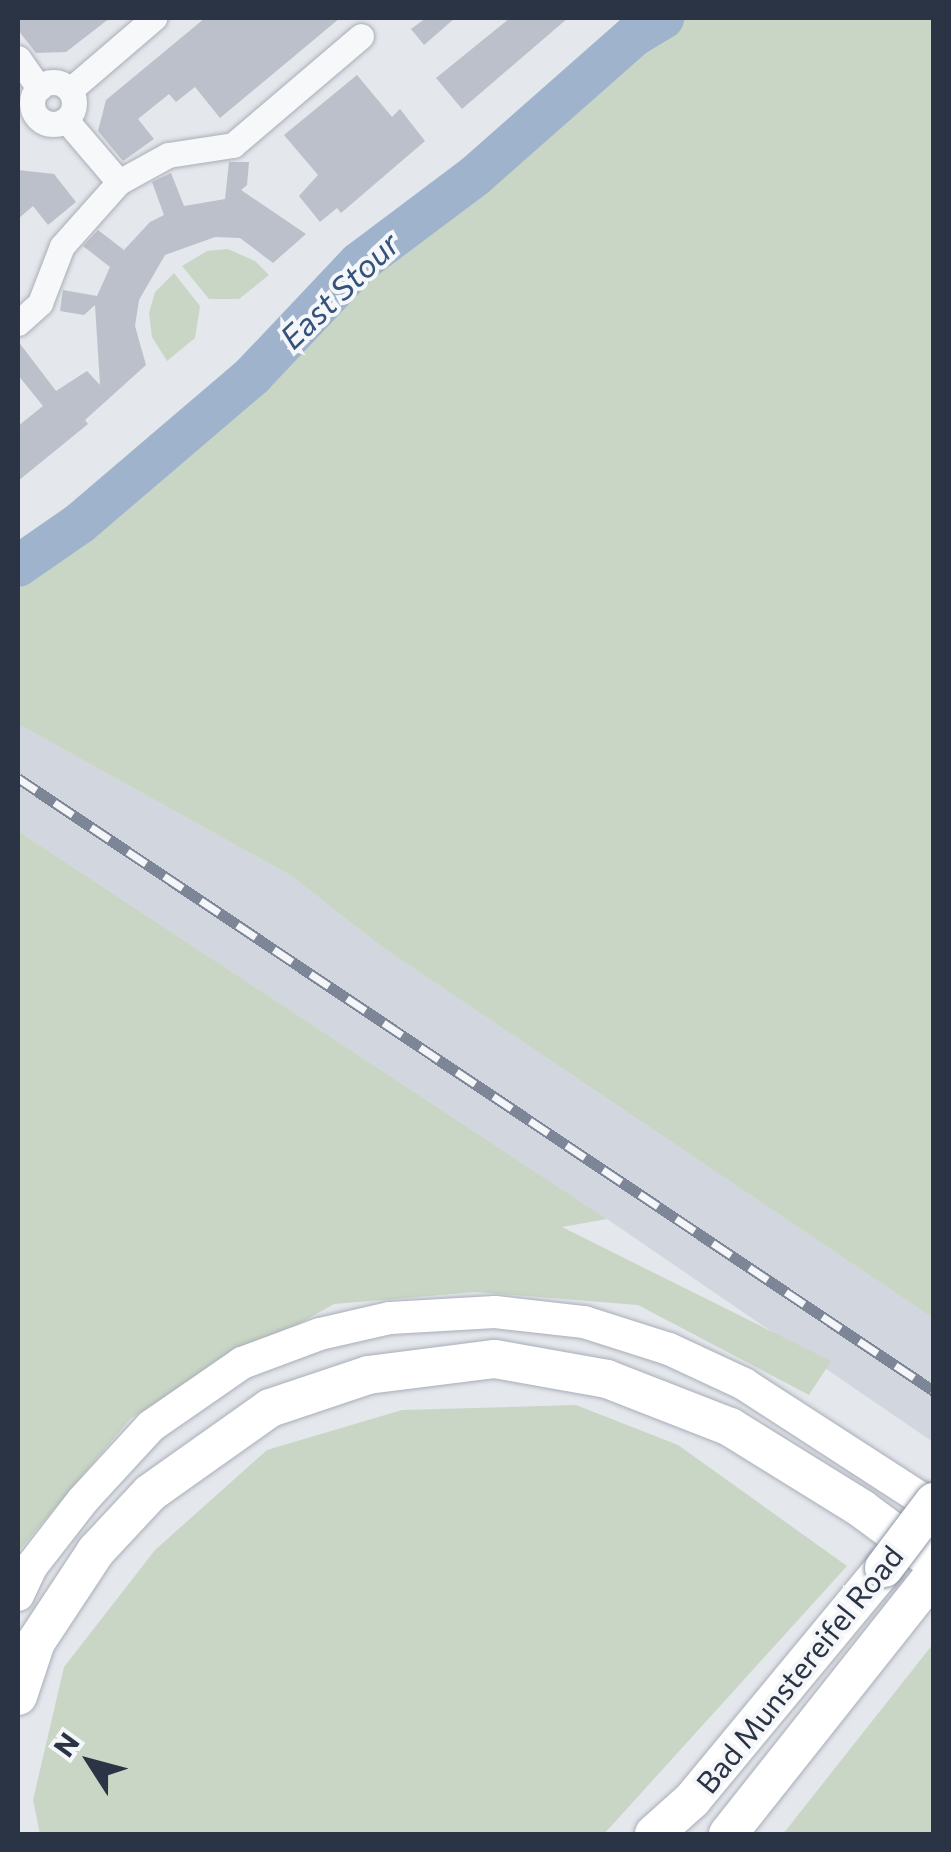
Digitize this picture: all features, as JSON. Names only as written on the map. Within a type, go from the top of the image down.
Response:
[{"type":"highway","points":[[18,1696],[36,1642],[96,1551],[150,1494],[270,1408],[368,1375],[496,1359],[607,1378],[730,1427],[862,1509],[929,1577]]},
{"type":"highway","name":"Bad Munstereifel Road","points":[[692,1800],[934,1504]]},
{"type":"highway","name":"Bad Munstereifel Road","points":[[728,1834],[929,1577]]},
{"type":"highway","points":[[654,1834],[692,1800]]},
{"type":"main road","points":[[18,1594],[31,1568],[83,1500],[150,1426],[242,1362],[320,1334],[390,1318],[495,1312],[584,1322],[669,1349],[744,1384],[934,1504]]},
{"type":"main road","name":"Bad Munstereifel Road","points":[[662,1834],[692,1800]]},
{"type":"street","points":[[70,90],[154,18]]},
{"type":"street","points":[[18,322],[40,303],[62,246],[81,220],[119,182],[195,148],[233,145],[361,36]]},
{"type":"street","points":[[18,58],[39,88]]},
{"type":"street","points":[[58,83],[70,90],[74,102],[66,120],[28,125],[39,88],[58,83]]},
{"type":"street","points":[[66,120],[119,182]]},
{"type":"shaded area","points":[[18,724],[290,875],[382,947],[933,1318],[933,1442],[607,1219],[18,831]]},
{"type":"green space","points":[[681,18],[933,18],[933,1318],[382,947],[290,875],[18,724],[18,589],[332,318],[373,268],[492,183]]},
{"type":"green space","points":[[228,249],[255,261],[269,275],[239,299],[209,299],[182,266],[207,251]]},
{"type":"green space","points":[[174,273],[200,306],[195,338],[167,361],[152,337],[149,313],[155,292]]},
{"type":"green space","points":[[18,831],[607,1219],[562,1227],[831,1361],[809,1395],[638,1305],[476,1292],[334,1304],[131,1418],[18,1552]]},
{"type":"green space","points":[[576,1405],[678,1445],[847,1566],[604,1834],[40,1834],[33,1800],[64,1667],[155,1550],[267,1450],[402,1410]]},
{"type":"green space","points":[[933,1644],[933,1834],[783,1834]]},
{"type":"building","points":[[18,18],[110,18],[66,52],[36,53],[18,30]]},
{"type":"building","points":[[205,18],[340,18],[220,118],[195,87],[176,102],[169,94],[138,119],[154,139],[123,161],[98,131],[106,100]]},
{"type":"building","points":[[426,18],[455,18],[424,45],[411,29]]},
{"type":"building","points":[[510,18],[568,18],[462,109],[436,78]]},
{"type":"building","points":[[357,75],[392,117],[400,109],[425,141],[341,213],[337,208],[320,222],[299,196],[318,175],[284,135]]},
{"type":"building","points":[[229,162],[249,162],[247,185],[241,190],[306,234],[273,263],[240,238],[215,237],[165,255],[139,300],[135,326],[146,365],[85,420],[88,424],[18,481],[18,426],[43,406],[18,375],[18,341],[56,391],[87,371],[100,385],[95,305],[84,315],[60,311],[63,290],[97,296],[110,267],[83,246],[98,230],[124,250],[150,222],[164,215],[152,182],[171,173],[184,206],[225,199]]},
{"type":"building","points":[[18,170],[54,174],[76,202],[48,225],[33,206],[18,219]]},
{"type":"waterway","name":"East Stour","points":[[18,566],[80,523],[253,375],[359,263],[476,175],[635,35],[663,18]]},
{"type":"railway","points":[[18,778],[934,1391]]}]
